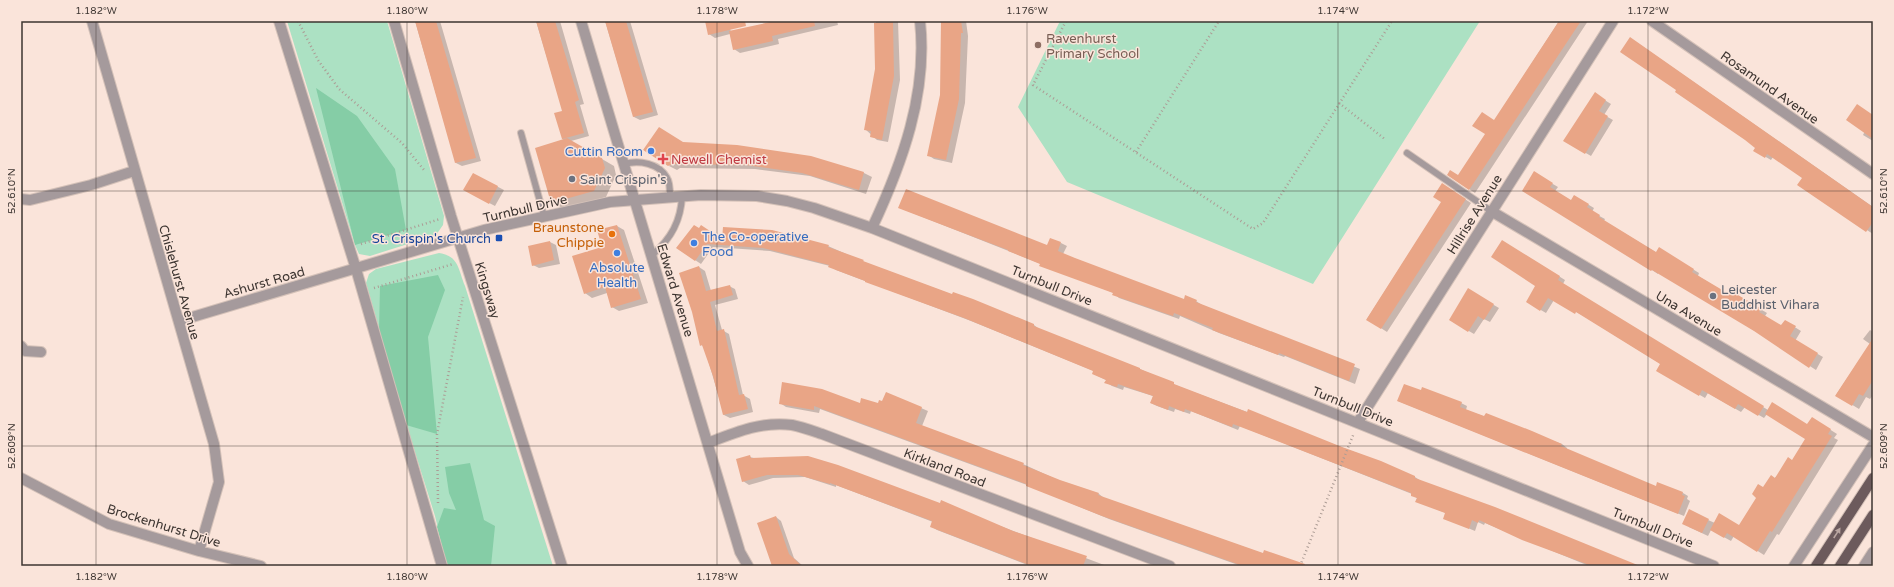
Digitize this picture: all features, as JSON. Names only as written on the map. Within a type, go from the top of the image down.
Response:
[{"type":"main road","points":[[1816,566],[1873,478]]},
{"type":"main road","points":[[1840,566],[1873,515]]},
{"type":"street","name":"Chislehurst Avenue","points":[[92,21],[134,171],[214,444],[219,482],[199,551]]},
{"type":"street","points":[[279,21],[356,269],[442,566]]},
{"type":"street","name":"Kingsway","points":[[394,21],[451,216],[562,566]]},
{"type":"street","name":"Edward Avenue","points":[[581,21],[740,552],[748,566]]},
{"type":"street","points":[[872,228],[891,187],[915,107],[920,74],[920,21]]},
{"type":"street","name":"Hillrise Avenue","points":[[1358,422],[1613,21]]},
{"type":"street","name":"Rosamund Avenue","points":[[1652,21],[1873,174]]},
{"type":"street","points":[[21,199],[30,200],[91,185],[134,171]]},
{"type":"street","name":"Turnbull Drive","points":[[356,269],[459,238],[544,216],[610,202],[727,194],[787,201],[872,228],[1714,566]]},
{"type":"street","name":"Una Avenue","points":[[1491,211],[1873,437]]},
{"type":"street","name":"Ashurst Road","points":[[178,321],[356,269]]},
{"type":"street","points":[[22,352],[41,352]]},
{"type":"street","name":"Kirkland Road","points":[[708,444],[742,430],[768,424],[793,425],[822,434],[1151,563],[1170,566]]},
{"type":"street","points":[[1794,566],[1873,446]]},
{"type":"street","name":"Brockenhurst Drive","points":[[21,478],[109,524],[199,551],[230,562],[261,566]]},
{"type":"street","points":[[1864,566],[1873,552]]},
{"type":"lane","points":[[522,133],[544,216]]},
{"type":"lane","points":[[1407,153],[1491,211]]},
{"type":"lane","points":[[624,164],[632,162],[645,163],[658,169],[668,178],[670,197]]},
{"type":"lane","points":[[652,255],[664,244],[673,232],[682,205],[682,196]]},
{"type":"path","points":[[298,21],[318,60],[340,89],[402,143],[426,172]]},
{"type":"path","points":[[1066,21],[1033,85],[1253,229],[1263,223],[1392,21]]},
{"type":"path","points":[[1136,152],[1219,21]]},
{"type":"path","points":[[1339,103],[1386,140]]},
{"type":"path","points":[[349,248],[451,216]]},
{"type":"path","points":[[362,291],[465,260]]},
{"type":"path","points":[[428,520],[435,516],[438,505],[437,434],[465,286],[470,277]]},
{"type":"path","points":[[1300,566],[1358,422]]},
{"type":"green space","points":[[287,21],[387,21],[444,216],[443,225],[436,235],[370,256],[359,254]]},
{"type":"green space","points":[[1060,21],[1480,21],[1313,284],[1067,182],[1018,107]]},
{"type":"green space","points":[[316,88],[357,116],[395,169],[406,230],[355,245]]},
{"type":"green space","points":[[439,253],[451,257],[459,269],[553,566],[447,566],[435,516],[409,433],[366,283],[369,274],[376,269]]},
{"type":"green space","points":[[438,275],[445,290],[428,337],[437,434],[406,425],[379,331],[380,286]]},
{"type":"green space","points":[[470,463],[484,520],[495,526],[491,566],[447,566],[437,527],[444,508],[456,510],[449,493],[445,467]]},
{"type":"building","points":[[415,21],[436,21],[476,158],[455,163]]},
{"type":"building","points":[[536,21],[555,21],[579,100],[575,102],[584,133],[562,139],[554,113],[562,111]]},
{"type":"building","points":[[605,21],[626,21],[653,112],[633,117]]},
{"type":"building","points":[[705,21],[745,21],[746,26],[708,35]]},
{"type":"building","points":[[775,21],[814,21],[815,26],[772,36],[773,41],[733,50],[729,31]]},
{"type":"building","points":[[941,21],[961,21],[963,33],[961,33],[959,99],[946,160],[927,156],[940,95]]},
{"type":"building","points":[[1559,21],[1581,21],[1469,190],[1447,175],[1450,170],[1458,175],[1485,134],[1472,126],[1482,112],[1494,120]]},
{"type":"building","points":[[893,22],[894,76],[882,140],[870,137],[871,131],[864,130],[875,69],[874,23]]},
{"type":"building","points":[[1630,37],[1873,207],[1873,222],[1866,232],[1797,185],[1802,178],[1767,154],[1765,158],[1753,151],[1755,148],[1745,140],[1620,52]]},
{"type":"building","points":[[1595,92],[1606,100],[1599,111],[1608,116],[1585,154],[1563,141]]},
{"type":"building","points":[[1857,104],[1873,115],[1873,139],[1846,120]]},
{"type":"building","points":[[659,127],[683,142],[737,145],[811,156],[864,172],[859,190],[802,173],[746,165],[672,164],[668,166],[643,150]]},
{"type":"building","name":"Saint Crispin's","points":[[567,138],[602,158],[605,168],[594,191],[551,203],[535,148]]},
{"type":"building","points":[[1534,171],[1553,183],[1550,187],[1571,200],[1574,195],[1589,204],[1587,207],[1600,215],[1599,217],[1656,252],[1659,247],[1694,269],[1692,272],[1729,294],[1731,291],[1762,309],[1759,312],[1781,325],[1785,320],[1796,326],[1790,336],[1818,353],[1809,368],[1754,331],[1652,270],[1651,271],[1522,191]]},
{"type":"building","points":[[473,173],[498,186],[489,204],[463,190]]},
{"type":"building","points":[[1442,183],[1466,199],[1381,329],[1366,320],[1441,202],[1433,197]]},
{"type":"building","points":[[906,189],[1047,245],[1050,238],[1061,242],[1058,251],[1184,299],[1185,295],[1197,300],[1196,302],[1355,364],[1349,381],[1279,353],[1278,355],[1212,330],[1213,328],[1174,313],[1173,316],[1112,295],[1113,293],[1039,266],[1040,264],[1008,250],[898,208]]},
{"type":"building","points":[[617,225],[641,299],[611,308],[605,287],[584,294],[572,256],[602,247],[597,230]]},
{"type":"building","points":[[694,225],[699,228],[701,225],[722,239],[723,227],[772,230],[829,245],[828,247],[864,260],[863,261],[952,294],[953,292],[973,299],[1034,324],[1034,326],[1174,382],[1174,384],[1247,412],[1248,409],[1381,461],[1415,476],[1415,478],[1495,507],[1640,566],[1592,566],[1522,540],[1479,520],[1478,523],[1472,520],[1469,529],[1443,519],[1445,513],[1415,502],[1417,498],[1411,496],[1411,493],[1233,424],[1232,427],[1185,409],[1184,412],[1169,406],[1168,410],[1150,403],[1153,396],[1118,384],[1117,387],[1104,383],[1106,380],[1092,374],[1093,371],[964,318],[865,282],[828,267],[829,265],[763,248],[707,244],[695,261],[676,248]]},
{"type":"building","points":[[1502,240],[1560,276],[1558,280],[1764,406],[1758,416],[1738,404],[1735,409],[1702,390],[1699,396],[1656,371],[1660,364],[1576,312],[1575,314],[1548,298],[1540,311],[1526,302],[1535,286],[1491,257]]},
{"type":"building","points":[[550,241],[554,260],[532,266],[528,246]]},
{"type":"building","points":[[699,266],[706,291],[730,285],[733,295],[710,302],[717,331],[724,329],[739,395],[744,394],[748,409],[723,415],[713,376],[702,345],[700,346],[692,312],[679,273]]},
{"type":"building","points":[[1468,288],[1494,304],[1484,320],[1478,316],[1468,332],[1449,320]]},
{"type":"building","points":[[1873,338],[1873,380],[1863,396],[1859,394],[1852,406],[1835,396]]},
{"type":"building","points":[[782,382],[822,389],[860,403],[861,398],[878,403],[879,400],[882,401],[886,392],[922,407],[916,423],[1024,463],[1023,465],[1060,480],[1099,493],[1098,495],[1263,553],[1264,550],[1305,564],[1304,566],[1243,566],[1102,516],[1026,486],[1026,484],[814,406],[814,410],[779,404]]},
{"type":"building","points":[[1404,384],[1421,390],[1422,387],[1462,402],[1460,407],[1484,416],[1486,413],[1532,431],[1562,444],[1561,446],[1656,486],[1657,482],[1683,492],[1682,495],[1685,496],[1678,514],[1397,401]]},
{"type":"building","points":[[1772,402],[1807,424],[1812,417],[1831,429],[1828,434],[1832,436],[1772,532],[1770,531],[1757,552],[1727,533],[1724,538],[1710,530],[1719,513],[1739,525],[1756,498],[1752,494],[1758,484],[1763,487],[1771,475],[1775,478],[1788,457],[1792,460],[1805,439],[1765,414]]},
{"type":"building","points":[[750,455],[751,458],[808,456],[838,465],[940,503],[941,500],[1013,531],[1087,556],[1083,566],[1032,566],[930,527],[932,521],[830,483],[798,475],[767,475],[742,482],[736,459]]},
{"type":"building","points":[[1689,509],[1709,519],[1702,533],[1682,524]]},
{"type":"building","points":[[776,516],[789,554],[802,566],[772,566],[757,523]]},
{"type":"place","name":"Ravenhurst Primary School","points":[[1038,45]]},
{"type":"place","name":"Cuttin Room","points":[[651,151]]},
{"type":"place","name":"Newell Chemist","points":[[663,159]]},
{"type":"place","name":"Saint Crispin's","points":[[572,179]]},
{"type":"place","name":"Braunstone Chippie","points":[[612,234]]},
{"type":"place","name":"St. Crispin's Church","points":[[499,238]]},
{"type":"place","name":"The Co-operative Food","points":[[694,243]]},
{"type":"place","name":"Absolute Health","points":[[617,253]]},
{"type":"place","name":"Leicester Buddhist Vihara","points":[[1713,296]]}]
